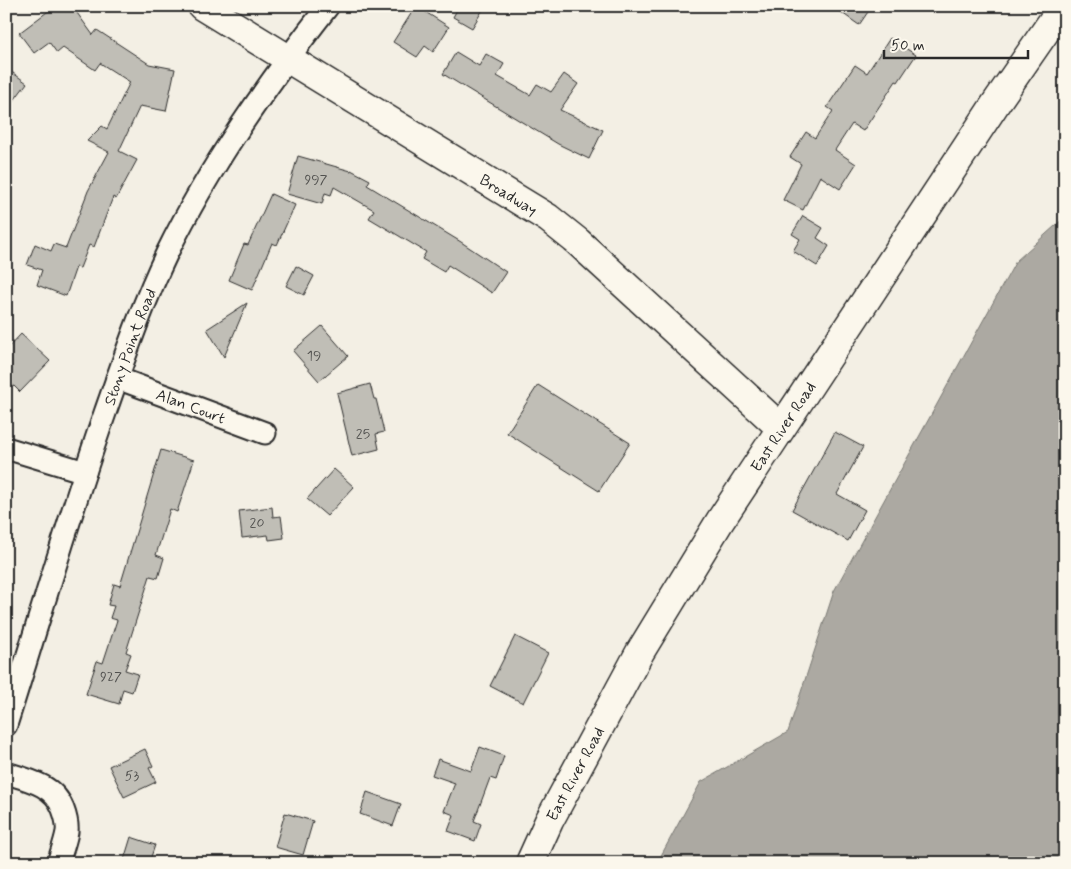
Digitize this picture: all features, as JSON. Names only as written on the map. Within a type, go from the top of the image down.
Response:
[{"type":"main road","name":"Broadway","points":[[202,6],[548,218],[578,242],[781,428]]},
{"type":"main road","name":"East River Road","points":[[530,863],[549,821],[640,652],[720,521],[998,100],[1063,6]]},
{"type":"street","name":"Stony Point Road","points":[[6,725],[85,472],[117,378],[135,326],[167,253],[198,196],[227,149],[288,59],[328,6]]},
{"type":"street","name":"Alan Court","points":[[117,378],[265,433]]},
{"type":"street","points":[[6,448],[85,472]]},
{"type":"street","points":[[6,773],[44,786],[53,792],[60,802],[67,820],[67,833],[58,863]]},
{"type":"shaded area","points":[[1065,217],[1065,863],[657,863],[701,782],[788,732],[834,591],[1016,261]]},
{"type":"building","points":[[55,6],[72,6],[93,35],[97,30],[149,64],[175,69],[166,111],[140,106],[119,151],[137,160],[116,199],[113,197],[94,247],[89,245],[80,268],[76,267],[66,296],[37,285],[42,270],[27,265],[35,244],[51,251],[54,244],[66,248],[88,191],[109,152],[87,141],[102,126],[107,129],[130,82],[100,63],[95,70],[63,48],[57,53],[49,42],[34,53],[19,33]]},
{"type":"building","points":[[416,6],[449,27],[433,52],[425,46],[417,57],[393,42]]},
{"type":"building","points":[[459,6],[485,6],[472,28],[453,17]]},
{"type":"building","points":[[832,6],[872,6],[859,25]]},
{"type":"building","points":[[890,38],[916,55],[898,82],[896,81],[863,131],[852,124],[835,150],[856,164],[840,189],[820,176],[803,210],[783,200],[801,164],[790,157],[806,132],[815,138],[833,111],[827,107],[855,65],[867,73]]},
{"type":"building","points":[[456,52],[479,66],[486,54],[504,64],[497,76],[530,95],[537,84],[551,92],[564,74],[578,84],[560,110],[603,130],[589,159],[558,144],[443,74]]},
{"type":"building","points":[[6,68],[27,83],[6,111]]},
{"type":"building","points":[[298,156],[351,170],[370,180],[367,185],[461,242],[506,272],[492,293],[448,265],[444,272],[422,259],[426,252],[369,218],[374,210],[334,187],[331,195],[325,193],[322,204],[287,194]]},
{"type":"building","points":[[271,194],[295,205],[277,245],[272,243],[252,290],[229,280],[244,244],[248,245]]},
{"type":"building","points":[[803,216],[823,228],[817,238],[829,246],[817,266],[793,251],[800,239],[792,234]]},
{"type":"building","points":[[296,266],[314,276],[304,295],[286,286]]},
{"type":"building","points":[[247,303],[224,357],[207,329]]},
{"type":"building","points":[[322,326],[348,356],[319,381],[293,351]]},
{"type":"building","points":[[21,334],[50,361],[20,392],[6,378],[6,350]]},
{"type":"building","points":[[370,384],[374,399],[376,399],[384,432],[376,434],[379,449],[352,456],[337,393]]},
{"type":"building","points":[[538,385],[630,443],[599,491],[507,433]]},
{"type":"building","points":[[835,432],[863,447],[837,494],[865,510],[848,541],[792,510]]},
{"type":"building","points":[[161,450],[194,460],[177,512],[170,509],[156,555],[164,558],[158,578],[150,576],[126,652],[131,654],[125,670],[138,674],[132,692],[123,689],[119,704],[86,694],[97,661],[103,663],[117,620],[110,618],[114,606],[108,605],[114,584],[120,586]]},
{"type":"building","points":[[334,469],[354,487],[327,516],[307,499]]},
{"type":"building","points":[[272,507],[273,517],[281,516],[284,538],[269,540],[268,535],[242,538],[239,511]]},
{"type":"building","points":[[515,636],[548,653],[523,703],[490,686]]},
{"type":"building","points":[[480,747],[504,756],[496,780],[490,778],[474,821],[481,824],[475,841],[448,831],[454,815],[444,811],[455,783],[432,775],[438,759],[471,771]]},
{"type":"building","points":[[145,749],[153,766],[149,768],[156,782],[124,797],[109,766]]},
{"type":"building","points":[[367,792],[401,804],[393,826],[360,814]]},
{"type":"building","points":[[285,813],[313,821],[303,855],[275,847]]},
{"type":"building","points":[[131,837],[155,845],[149,863],[123,863]]}]
